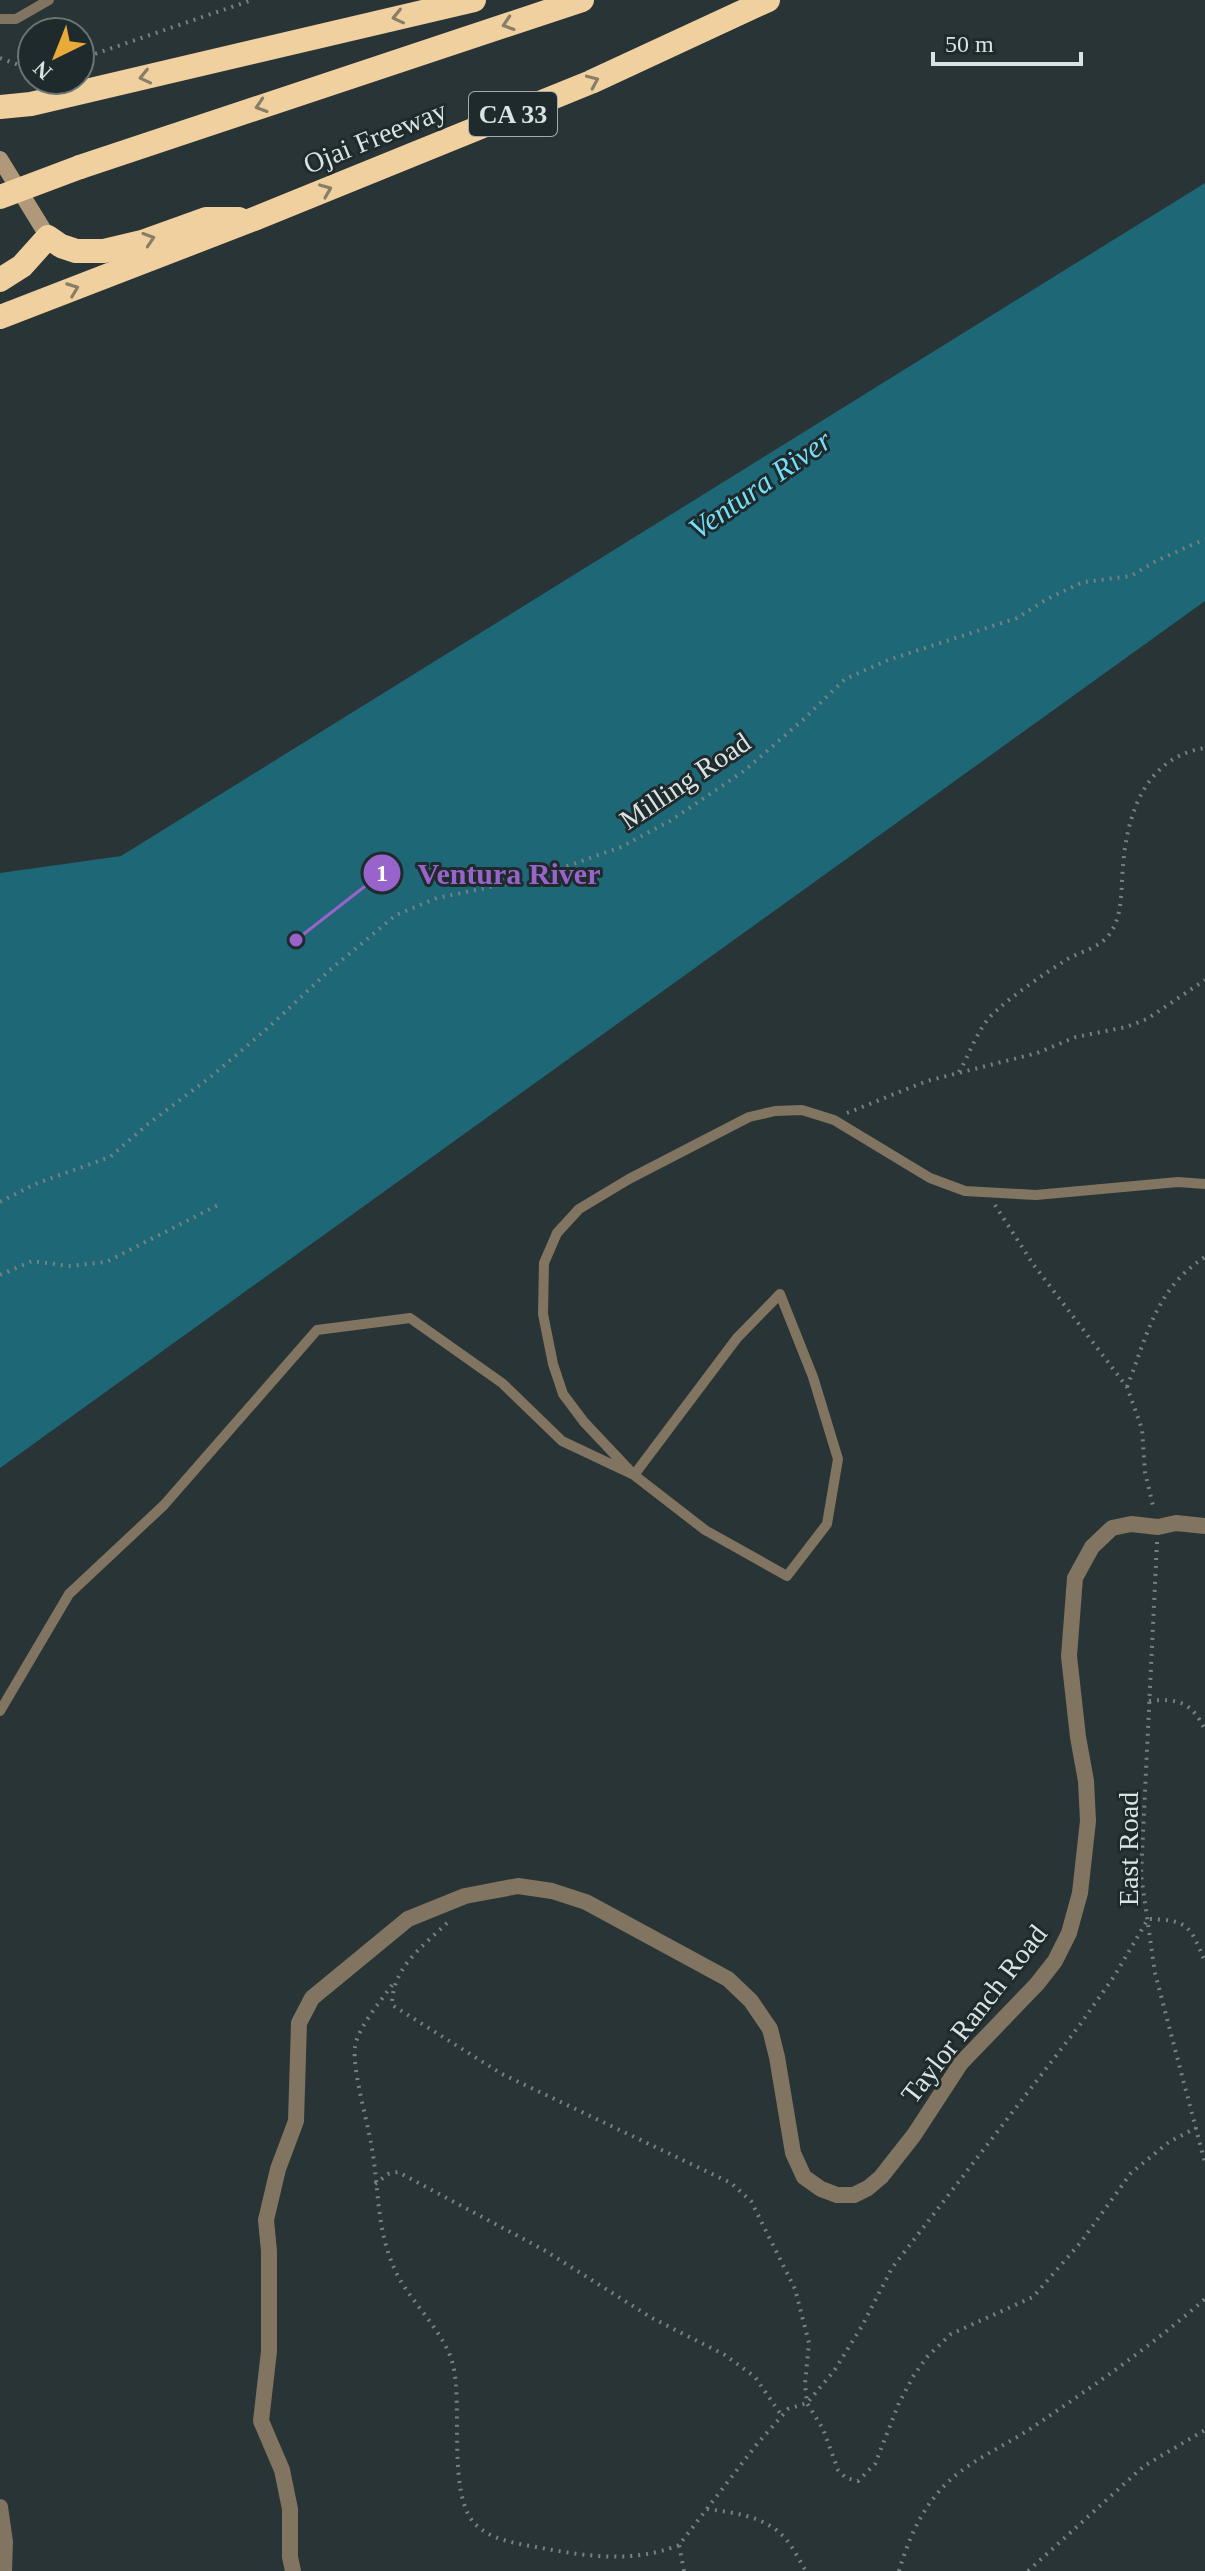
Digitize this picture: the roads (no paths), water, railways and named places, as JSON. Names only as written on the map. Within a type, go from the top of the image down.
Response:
[{"type":"highway","points":[[0,107],[31,104],[474,0]]},
{"type":"highway","points":[[0,197],[80,167],[582,0]]},
{"type":"highway","name":"Ojai Freeway","points":[[0,317],[254,219],[591,82],[768,0]]},
{"type":"highway","points":[[0,280],[22,266],[48,237],[76,251],[104,251],[142,242],[206,219],[254,219]]},
{"type":"main road","points":[[0,159],[48,237]]},
{"type":"street","name":"Taylor Ranch Road","points":[[293,2571],[290,2509],[285,2483],[261,2421],[269,2351],[266,2220],[278,2169],[296,2121],[299,2023],[312,1998],[408,1919],[465,1896],[518,1886],[552,1891],[586,1902],[728,1979],[751,2001],[770,2029],[793,2153],[804,2177],[837,2195],[854,2195],[868,2188],[881,2177],[914,2135],[961,2063],[1037,1984],[1055,1961],[1069,1933],[1080,1893],[1088,1821],[1086,1781],[1069,1656],[1075,1578],[1092,1547],[1112,1528],[1131,1524],[1158,1527],[1176,1523],[1205,1526]]},
{"type":"street","points":[[0,2507],[5,2542],[4,2571]]},
{"type":"lane","points":[[0,19],[16,19],[49,0]]},
{"type":"lane","points":[[634,1475],[737,1338],[780,1294],[813,1377],[838,1459],[827,1524],[787,1576],[705,1530],[634,1475],[584,1422],[563,1394],[553,1364],[543,1314],[544,1263],[557,1233],[579,1209],[629,1179],[749,1117],[775,1111],[802,1110],[834,1120],[930,1178],[965,1191],[1036,1195],[1178,1182],[1205,1184]]},
{"type":"lane","points":[[0,1711],[69,1594],[164,1505],[317,1330],[410,1318],[502,1383],[562,1441],[634,1475]]},
{"type":"water","points":[[1205,183],[1205,601],[0,1468],[0,873],[121,856]]},
{"type":"place","name":"Ventura River","points":[[296,940]]}]
